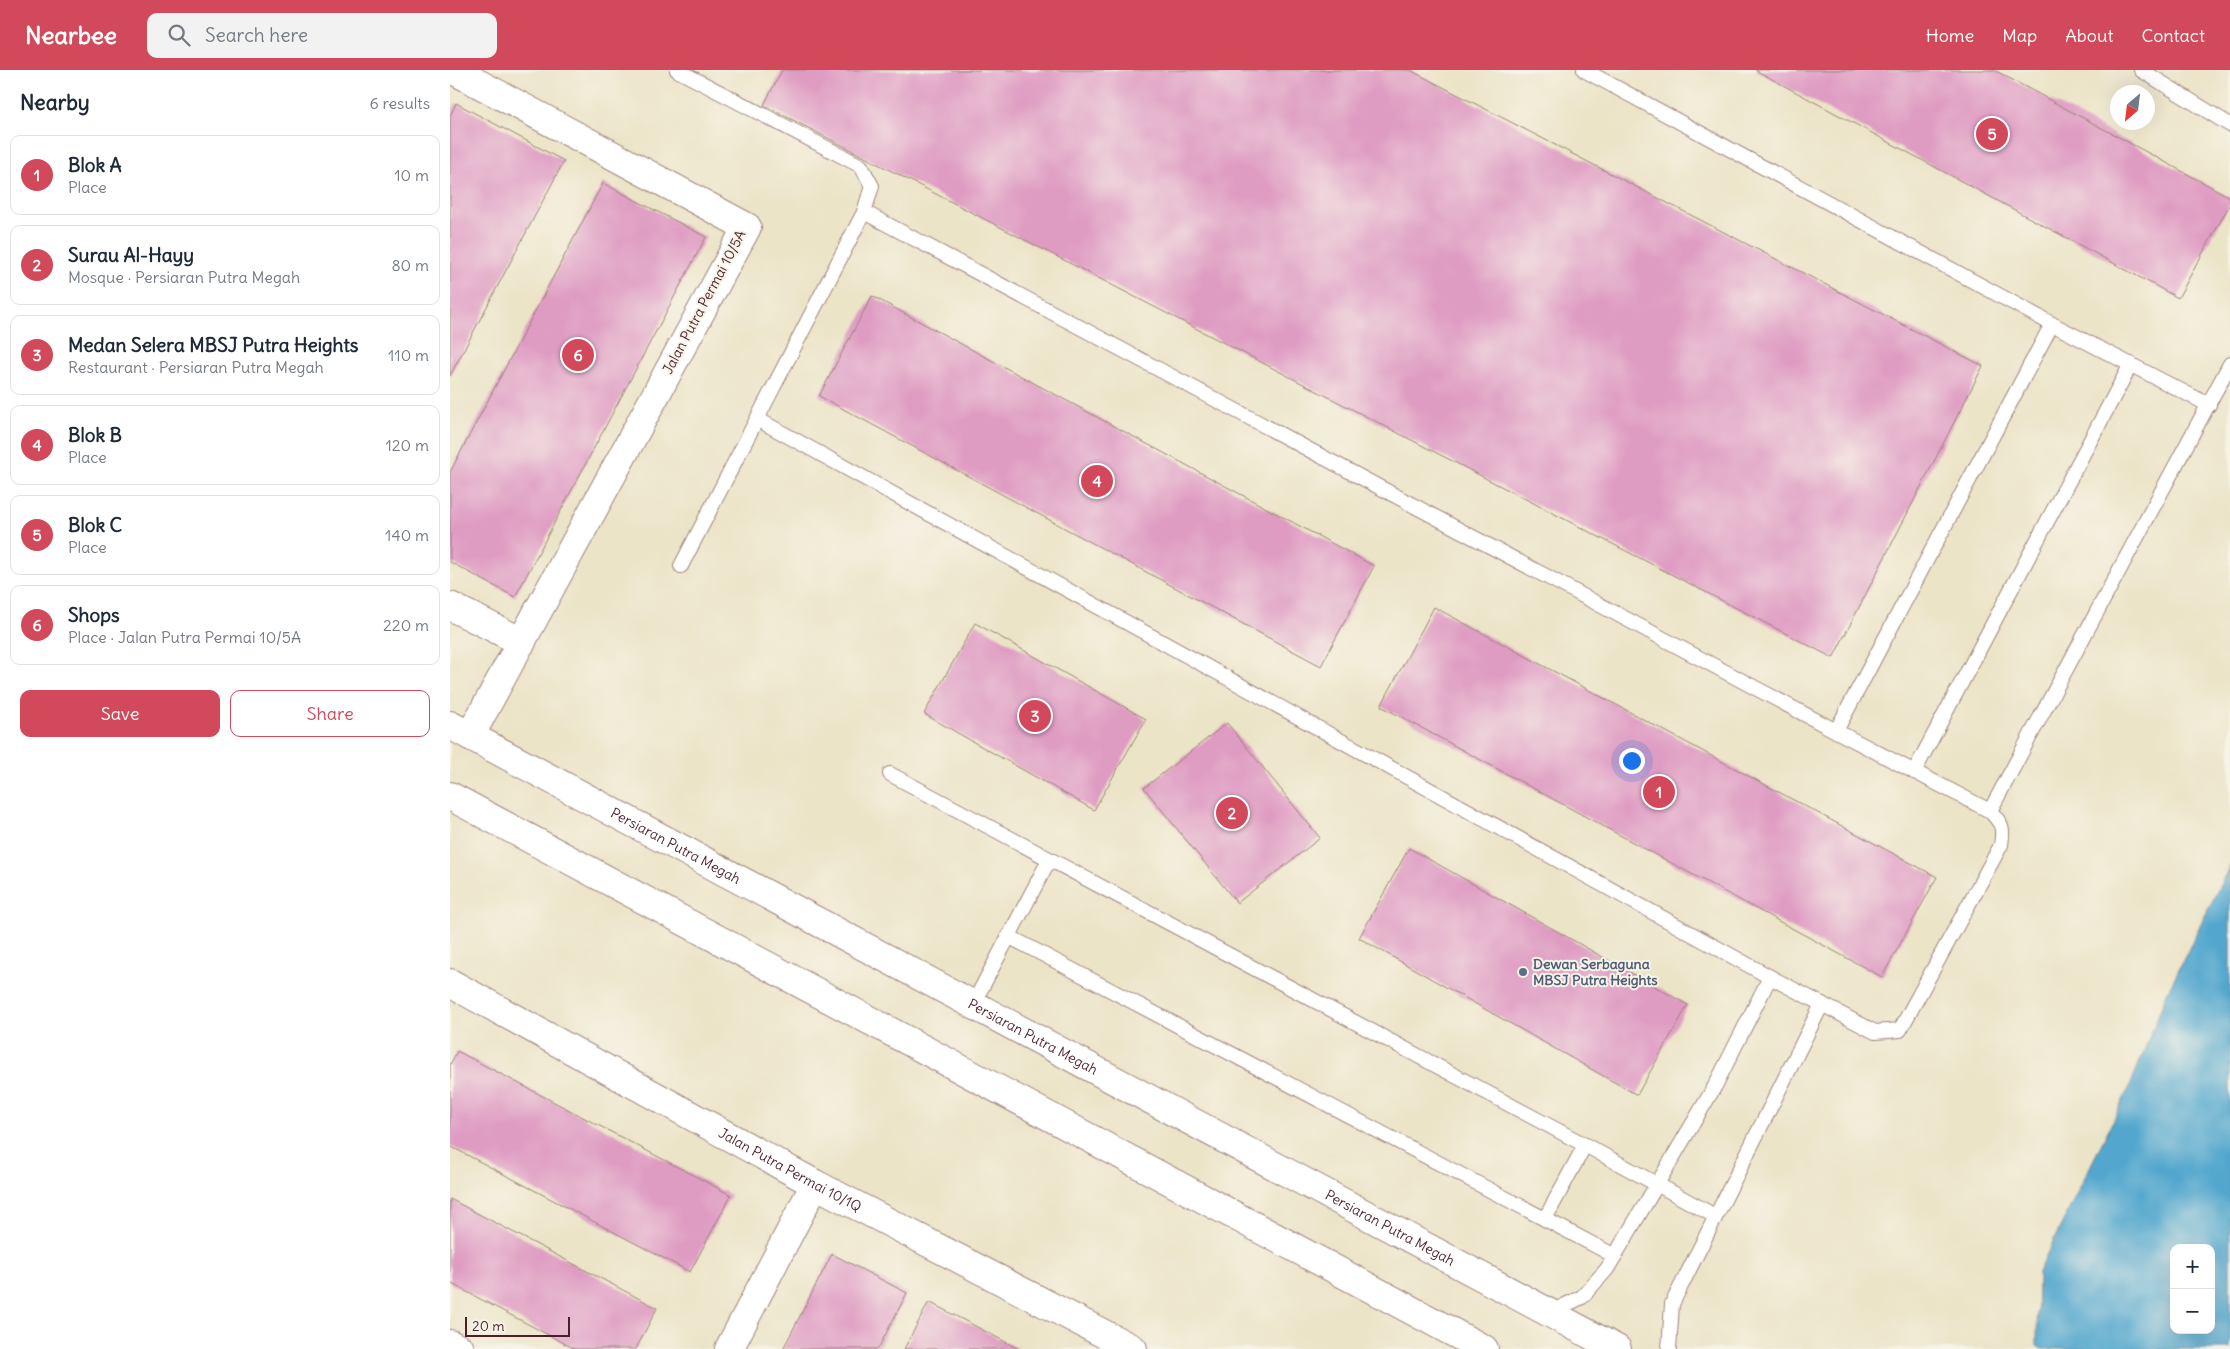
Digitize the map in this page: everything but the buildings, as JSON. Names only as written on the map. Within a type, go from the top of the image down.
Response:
[{"type":"street","name":"Jalan Putra Permai 10/5A","points":[[453,70],[746,227],[522,642],[460,730]]},
{"type":"street","points":[[450,606],[522,642]]},
{"type":"street","name":"Persiaran Putra Megah","points":[[460,730],[972,1006],[1617,1349]]},
{"type":"street","points":[[450,796],[1484,1349]]},
{"type":"street","name":"Jalan Putra Permai 10/1Q","points":[[450,983],[815,1184],[1124,1347]]},
{"type":"street","points":[[729,1349],[815,1184]]},
{"type":"street","points":[[450,1344],[460,1349]]},
{"type":"lane","points":[[1584,70],[2052,324],[2209,405]]},
{"type":"lane","points":[[2141,70],[2230,126]]},
{"type":"lane","points":[[681,566],[864,212],[872,186],[861,166],[686,72]]},
{"type":"lane","points":[[757,419],[1770,977],[1875,1032],[1900,1030],[2001,845],[2003,833],[2001,823],[1990,810],[1914,772],[864,212]]},
{"type":"lane","points":[[1836,730],[2052,324]]},
{"type":"lane","points":[[1914,772],[2131,364]]},
{"type":"lane","points":[[1990,810],[2230,364]]},
{"type":"lane","points":[[890,774],[1715,1216]]},
{"type":"lane","points":[[972,1006],[1049,860]]},
{"type":"lane","points":[[1008,936],[1615,1256]]},
{"type":"lane","points":[[1549,1313],[1582,1297],[1608,1269],[1715,1086],[1770,977]]},
{"type":"lane","points":[[1669,1349],[1672,1304],[1822,1004]]},
{"type":"lane","points":[[1545,1219],[1585,1145]]},
{"type":"water","points":[[2230,865],[2230,1349],[2042,1349],[2037,1346],[2038,1272],[2131,1084],[2167,993]]},
{"type":"place","name":"Blok C","points":[[1992,134]]},
{"type":"place","name":"Shops","points":[[578,355]]},
{"type":"place","name":"Blok B","points":[[1097,481]]},
{"type":"place","name":"Medan Selera MBSJ Putra Heights","points":[[1035,716]]},
{"type":"place","name":"Blok A","points":[[1659,792]]},
{"type":"place","name":"Surau Al-Hayy","points":[[1232,813]]},
{"type":"place","name":"Dewan Serbaguna MBSJ Putra Heights","points":[[1523,972]]}]
